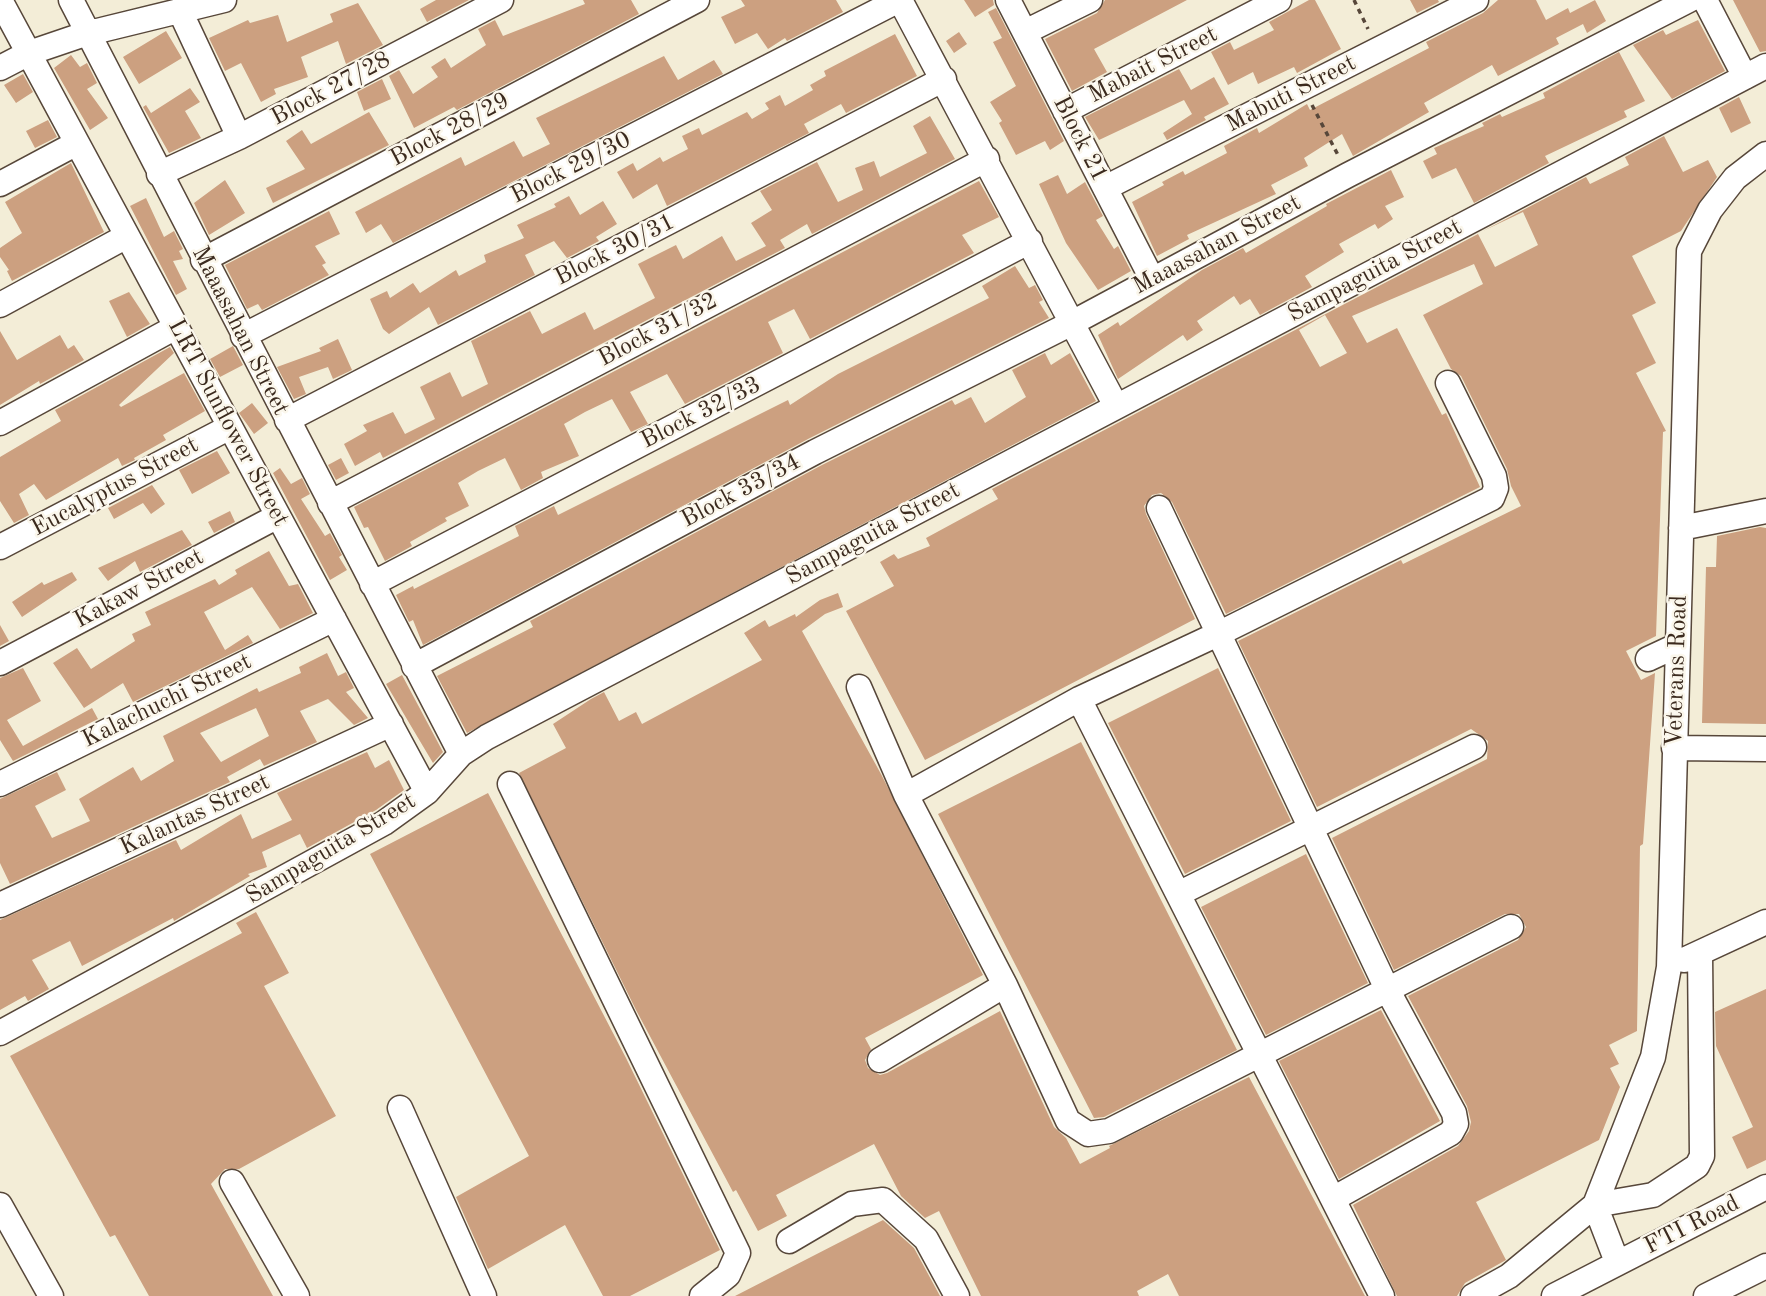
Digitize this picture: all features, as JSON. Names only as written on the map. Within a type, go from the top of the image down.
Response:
[{"type":"street","name":"LRT Sunflower Street","points":[[0,0],[427,792]]},
{"type":"street","name":"Maaasahan Street","points":[[71,0],[85,34],[461,754]]},
{"type":"street","points":[[0,68],[29,53],[85,34],[225,0]]},
{"type":"street","name":"Block 27/28","points":[[159,174],[239,137],[501,0]]},
{"type":"street","name":"Block 28/29","points":[[203,260],[697,0]]},
{"type":"street","points":[[899,0],[987,159],[1116,406]]},
{"type":"street","name":"Block 29/30","points":[[243,336],[899,0]]},
{"type":"street","name":"Block 21","points":[[1008,0],[1152,279]]},
{"type":"street","points":[[1025,32],[1090,0]]},
{"type":"street","name":"Mabait Street","points":[[1065,111],[1279,0]]},
{"type":"street","name":"Mabuti Street","points":[[1105,188],[1476,0]]},
{"type":"street","name":"Maaasahan Street","points":[[1072,323],[1348,175],[1689,0]]},
{"type":"street","points":[[1705,0],[1756,72]]},
{"type":"street","points":[[180,10],[239,137]]},
{"type":"street","name":"Sampaguita Street","points":[[0,1033],[384,823],[427,792],[461,754],[498,731],[1756,72]]},
{"type":"street","name":"Block 30/31","points":[[287,420],[944,79]]},
{"type":"street","points":[[0,184],[77,143]]},
{"type":"street","name":"Veterans Road","points":[[1473,1296],[1509,1276],[1595,1205],[1653,1057],[1669,967],[1689,251],[1710,210],[1735,178],[1766,154]]},
{"type":"street","name":"Block 31/32","points":[[330,503],[987,159]]},
{"type":"street","points":[[0,306],[127,236]]},
{"type":"street","name":"Block 32/33","points":[[372,584],[1030,241]]},
{"type":"street","name":"Block 33/34","points":[[414,666],[815,452],[1072,323]]},
{"type":"street","points":[[0,423],[176,327]]},
{"type":"street","points":[[906,795],[1079,699],[1220,633],[1492,498],[1496,488],[1494,476],[1448,383]]},
{"type":"street","name":"Eucalyptus Street","points":[[0,547],[230,427]]},
{"type":"street","points":[[1159,508],[1388,991],[1454,1113],[1456,1124],[1451,1133],[1333,1199]]},
{"type":"street","points":[[1681,528],[1766,511]]},
{"type":"street","name":"Kakaw Street","points":[[0,663],[278,516]]},
{"type":"street","name":"Kalachuchi Street","points":[[0,784],[334,619]]},
{"type":"street","points":[[1648,659],[1678,645]]},
{"type":"street","points":[[859,687],[906,795],[1005,985],[1068,1121],[1088,1134],[1108,1131],[1261,1056],[1511,927]]},
{"type":"street","points":[[1079,699],[1382,1296]]},
{"type":"street","name":"Kalantas Street","points":[[0,905],[391,724]]},
{"type":"street","points":[[1178,894],[1474,747]]},
{"type":"street","points":[[1674,748],[1766,749]]},
{"type":"street","points":[[510,784],[738,1253],[728,1275],[702,1296]]},
{"type":"street","points":[[1669,967],[1766,922]]},
{"type":"street","points":[[1617,1262],[1595,1205],[1653,1195],[1697,1166],[1702,1156],[1700,953]]},
{"type":"street","points":[[880,1060],[1005,985]]},
{"type":"street","points":[[400,1108],[484,1296]]},
{"type":"street","points":[[232,1182],[297,1296]]},
{"type":"street","name":"FTI Road","points":[[1554,1296],[1766,1187]]},
{"type":"street","points":[[789,1241],[852,1204],[883,1200],[926,1239],[957,1296]]},
{"type":"street","points":[[0,1205],[51,1296]]},
{"type":"street","points":[[1706,1296],[1766,1266]]},
{"type":"path","points":[[1354,0],[1379,50]]},
{"type":"path","points":[[1303,88],[1348,175]]},
{"type":"building","points":[[436,0],[469,0],[427,22],[420,9]]},
{"type":"building","points":[[583,0],[631,0],[639,14],[457,110],[454,107],[414,128],[389,76],[399,70],[413,94],[438,77],[431,67],[445,58],[451,68],[486,45],[478,29],[495,20],[503,36],[585,4]]},
{"type":"building","points":[[741,0],[836,0],[843,12],[787,41],[785,38],[768,49],[757,33],[735,44],[721,17],[745,6]]},
{"type":"building","points":[[964,0],[993,0],[994,5],[975,17]]},
{"type":"building","points":[[1105,0],[1187,0],[1094,49],[1107,72],[1072,91],[1045,39],[1097,13]]},
{"type":"building","points":[[1309,0],[1315,0],[1341,49],[1297,73],[1294,67],[1258,84],[1253,72],[1228,85],[1211,52],[1230,42],[1234,50],[1274,30],[1269,22]]},
{"type":"building","points":[[1410,0],[1438,0],[1439,2],[1417,13]]},
{"type":"building","points":[[1498,0],[1536,0],[1546,20],[1568,8],[1570,13],[1595,0],[1606,21],[1587,33],[1583,24],[1556,38],[1559,44],[1498,76],[1492,65],[1424,103],[1429,112],[1353,156],[1342,134],[1304,158],[1308,166],[1271,185],[1276,194],[1187,235],[1189,239],[1157,256],[1132,202],[1183,171],[1185,175],[1227,153],[1224,146],[1257,128],[1259,133],[1307,104],[1310,110],[1429,48],[1426,42],[1483,13]]},
{"type":"building","points":[[1733,0],[1766,0],[1766,51],[1760,52]]},
{"type":"building","points":[[358,3],[383,45],[346,64],[338,41],[301,57],[308,77],[274,89],[276,94],[261,102],[241,63],[225,71],[209,38],[248,20],[250,23],[278,15],[287,42],[333,22],[330,14]]},
{"type":"building","points":[[996,8],[1064,141],[1050,150],[1045,141],[1016,155],[999,123],[1002,121],[990,102],[1016,86],[993,42],[1002,38],[988,12]]},
{"type":"building","points":[[1698,20],[1725,71],[1672,99],[1633,45],[1663,30],[1666,35]]},
{"type":"building","points":[[166,31],[182,58],[139,84],[123,57]]},
{"type":"building","points":[[959,32],[967,44],[954,53],[946,41]]},
{"type":"building","points":[[895,34],[917,76],[846,113],[841,104],[804,124],[809,133],[667,206],[657,184],[633,199],[617,172],[633,163],[637,171],[660,157],[663,162],[688,149],[682,136],[699,128],[702,135],[747,112],[752,119],[769,109],[765,103],[780,95],[785,106],[813,90],[810,85],[826,76],[824,71]]},
{"type":"building","points":[[1619,52],[1645,101],[1624,111],[1627,117],[1545,156],[1549,163],[1474,203],[1456,168],[1432,179],[1423,161],[1437,154],[1434,148],[1484,126],[1482,123],[1500,114],[1502,117],[1545,98],[1543,93]]},
{"type":"building","points":[[71,55],[80,67],[87,63],[97,83],[87,89],[108,118],[90,130],[54,68]]},
{"type":"building","points":[[664,56],[678,80],[714,60],[723,74],[393,243],[381,224],[366,233],[355,212],[461,157],[465,166],[514,141],[523,157],[550,144],[536,118]]},
{"type":"building","points":[[1179,69],[1191,90],[1214,77],[1229,104],[1204,117],[1206,120],[1167,140],[1163,133],[1192,114],[1184,100],[1099,140],[1085,117]]},
{"type":"building","points":[[23,74],[33,92],[16,103],[4,85]]},
{"type":"building","points":[[382,79],[391,99],[364,111],[357,92]]},
{"type":"building","points":[[190,88],[200,102],[185,111],[201,138],[169,153],[143,107],[146,105],[151,113]]},
{"type":"building","points":[[1739,97],[1751,123],[1731,133],[1719,108]]},
{"type":"building","points":[[369,112],[389,145],[273,203],[266,188],[305,169],[286,141],[302,130],[311,144]]},
{"type":"building","points":[[930,116],[955,159],[812,234],[807,224],[780,240],[785,248],[383,458],[380,452],[355,466],[344,444],[367,431],[363,425],[393,412],[405,434],[435,419],[420,387],[450,372],[462,397],[488,384],[471,341],[530,311],[542,334],[585,312],[594,330],[655,298],[638,264],[676,245],[683,259],[722,236],[736,261],[766,246],[751,223],[772,210],[760,191],[817,162],[838,202],[863,190],[855,168],[874,161],[880,177],[927,153],[913,126]]},
{"type":"building","points":[[48,120],[57,137],[35,148],[26,131]]},
{"type":"building","points":[[1664,136],[1683,172],[1708,160],[1717,177],[1681,231],[1632,256],[1656,303],[1632,315],[1656,363],[1636,373],[1666,431],[1663,432],[1656,636],[1626,651],[1641,680],[1655,673],[1643,844],[1640,846],[1637,1031],[1609,1045],[1619,1064],[1610,1068],[1620,1087],[1599,1140],[1476,1202],[1506,1260],[1465,1283],[1457,1296],[1397,1296],[1353,1205],[1458,1146],[1469,1131],[1471,1122],[1467,1106],[1408,996],[1518,940],[1526,927],[1519,914],[1505,914],[1394,970],[1332,838],[1487,759],[1488,741],[1471,729],[1317,807],[1238,641],[1401,560],[1403,564],[1521,506],[1511,486],[1507,469],[1461,376],[1451,369],[1423,315],[1483,284],[1474,264],[1352,316],[1367,343],[1397,328],[1442,415],[1446,413],[1480,487],[1226,614],[1172,502],[1161,493],[1152,495],[1144,506],[1146,514],[1195,619],[925,760],[846,611],[894,586],[880,562],[894,554],[898,559],[930,546],[926,538],[998,499],[992,489],[1478,234],[1495,267],[1538,245],[1523,212],[1483,231],[1586,177],[1590,184],[1629,165],[1625,157]],"holes":[[[1325,315],[1347,353],[1320,367],[1299,330]]]},
{"type":"building","points":[[71,163],[104,232],[12,281],[7,271],[9,270],[0,257],[0,248],[22,233],[5,202]]},
{"type":"building","points":[[1391,170],[1404,197],[1385,206],[1393,219],[1378,229],[1375,224],[1339,244],[1344,252],[1305,276],[1312,287],[1260,315],[1250,299],[1240,305],[1234,296],[1197,321],[1203,330],[1187,341],[1183,335],[1118,379],[1098,335],[1118,322],[1120,326],[1202,270],[1243,248],[1246,253],[1327,206],[1326,204]]},
{"type":"building","points":[[1058,175],[1067,194],[1085,182],[1103,216],[1096,220],[1114,249],[1118,246],[1131,271],[1098,290],[1066,243],[1039,184]]},
{"type":"building","points":[[225,180],[245,213],[209,235],[194,203]]},
{"type":"building","points":[[979,181],[999,217],[962,235],[974,253],[810,339],[794,309],[768,322],[783,353],[685,404],[667,374],[630,392],[648,424],[631,432],[612,399],[585,412],[564,424],[579,456],[541,472],[543,478],[521,490],[505,458],[478,471],[458,483],[469,506],[445,518],[447,521],[410,542],[412,546],[385,561],[368,527],[364,528],[354,507]]},
{"type":"building","points":[[569,196],[580,215],[603,201],[617,224],[596,237],[599,241],[567,258],[554,241],[525,255],[535,275],[438,325],[429,307],[389,334],[383,329],[370,299],[387,291],[390,298],[413,283],[420,293],[456,270],[459,276],[486,262],[484,255],[524,238],[517,225],[556,207],[554,204]]},
{"type":"building","points":[[146,198],[164,237],[174,231],[183,249],[179,251],[183,259],[173,261],[187,289],[176,295],[130,206]]},
{"type":"building","points":[[329,211],[340,234],[315,246],[326,263],[322,265],[329,275],[262,310],[258,304],[247,309],[225,265]]},
{"type":"building","points":[[1015,266],[1029,288],[1035,285],[1043,300],[1039,302],[1049,318],[808,439],[423,645],[413,620],[409,622],[396,595],[413,586],[414,589],[519,536],[515,526],[554,506],[558,515],[788,400],[790,405],[838,374],[989,298],[982,286]]},
{"type":"building","points":[[129,292],[150,324],[127,337],[109,301]]},
{"type":"building","points":[[0,331],[17,360],[60,335],[68,349],[74,345],[84,360],[40,384],[39,381],[0,405]]},
{"type":"building","points":[[338,339],[352,370],[333,379],[328,367],[299,377],[306,394],[294,399],[277,367],[321,351],[319,348]]},
{"type":"building","points":[[233,346],[243,365],[220,377],[210,359]]},
{"type":"building","points":[[170,347],[174,353],[119,405],[121,407],[184,373],[205,411],[163,435],[166,440],[134,458],[135,460],[122,466],[118,458],[46,500],[34,484],[19,494],[29,515],[14,523],[0,501],[0,457],[61,421],[55,410]]},
{"type":"building","points":[[1045,353],[1051,365],[1070,353],[1096,401],[467,733],[437,676],[533,627],[530,621],[822,465],[952,400],[955,405],[971,397],[985,423],[1026,397],[1012,370]]},
{"type":"building","points":[[252,403],[268,423],[254,434],[239,413]]},
{"type":"building","points":[[217,451],[230,473],[192,494],[179,470]]},
{"type":"building","points":[[341,458],[349,473],[336,480],[328,465]]},
{"type":"building","points":[[280,468],[291,484],[302,478],[310,494],[301,499],[325,536],[330,533],[342,555],[339,557],[347,570],[330,580],[273,473]]},
{"type":"building","points":[[152,485],[165,504],[151,514],[143,503],[114,519],[108,508]]},
{"type":"building","points":[[230,511],[235,522],[214,533],[208,522]]},
{"type":"building","points":[[1766,528],[1766,724],[1702,723],[1706,567],[1716,567],[1717,536]]},
{"type":"building","points":[[182,530],[192,545],[140,572],[135,561],[108,581],[98,568]]},
{"type":"building","points":[[269,551],[289,586],[298,584],[313,613],[280,629],[252,587],[204,612],[225,650],[248,635],[253,643],[133,702],[123,683],[84,708],[53,663],[77,648],[91,669],[135,641],[132,634],[151,625],[145,612],[215,579],[219,585],[237,574],[235,570]]},
{"type":"building","points":[[72,572],[77,580],[22,617],[12,602],[42,582],[44,585]]},
{"type":"building","points":[[838,593],[843,607],[825,614],[802,631],[881,774],[983,975],[865,1038],[871,1049],[865,1060],[868,1068],[880,1075],[887,1073],[1000,1011],[1054,1127],[1066,1138],[1080,1164],[1110,1148],[1109,1146],[1249,1077],[1365,1296],[1179,1296],[1168,1274],[1137,1291],[1139,1296],[981,1296],[939,1211],[925,1218],[901,1196],[874,1144],[776,1195],[787,1216],[758,1231],[736,1190],[733,1192],[636,1010],[519,773],[566,748],[553,724],[591,699],[604,692],[619,721],[636,712],[642,724],[762,660],[744,633],[765,620],[769,627],[795,614],[796,617],[820,600]]},
{"type":"building","points":[[0,625],[9,641],[0,646]]},
{"type":"building","points":[[327,653],[338,676],[346,672],[354,688],[346,692],[368,718],[354,725],[328,699],[300,711],[317,742],[264,766],[260,759],[227,777],[230,782],[10,884],[0,863],[0,799],[57,772],[66,790],[35,806],[52,838],[90,821],[79,799],[133,767],[141,781],[174,761],[163,736],[257,688],[259,692],[301,673],[299,667]],"holes":[[[256,708],[269,736],[221,762],[200,733]]]},
{"type":"building","points":[[23,668],[41,701],[7,720],[23,746],[92,708],[98,719],[13,761],[0,740],[0,678]]},
{"type":"building","points":[[1218,668],[1291,821],[1185,874],[1108,723]]},
{"type":"building","points":[[402,675],[443,752],[433,763],[386,684]]},
{"type":"building","points":[[1081,742],[1237,1050],[1104,1117],[1094,1118],[938,814]]},
{"type":"building","points":[[367,752],[375,768],[389,760],[404,790],[376,810],[307,848],[300,834],[262,852],[267,867],[248,874],[250,876],[174,921],[173,918],[82,966],[70,941],[32,960],[49,989],[28,1001],[25,996],[0,1010],[0,920],[176,840],[181,850],[241,814],[252,839],[292,820],[277,793]]},
{"type":"building","points":[[488,793],[626,1058],[720,1250],[630,1296],[603,1296],[565,1225],[488,1269],[456,1197],[529,1156],[370,854]]},
{"type":"building","points":[[1306,854],[1368,983],[1266,1035],[1201,907]]},
{"type":"building","points":[[256,912],[289,973],[264,986],[336,1116],[239,1169],[225,1169],[211,1184],[273,1296],[149,1296],[115,1235],[110,1237],[10,1056],[242,933],[236,923]]},
{"type":"building","points":[[1766,989],[1766,1160],[1747,1169],[1732,1137],[1753,1127],[1716,1046],[1715,1012]]},
{"type":"building","points":[[1381,1010],[1440,1121],[1339,1179],[1279,1061]]},
{"type":"building","points":[[883,1220],[914,1248],[940,1296],[735,1296]]}]
